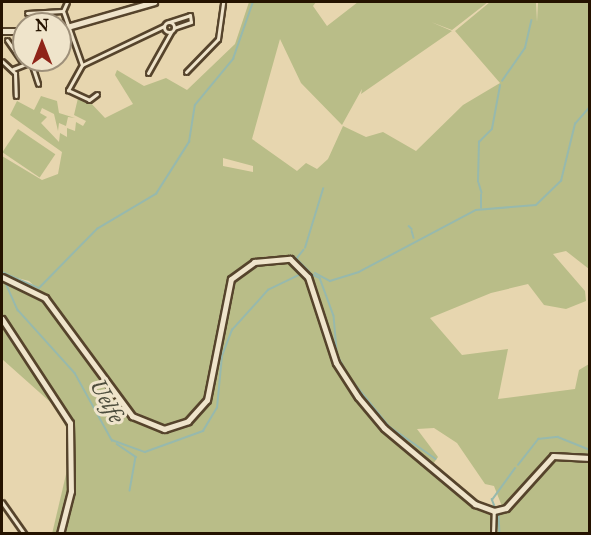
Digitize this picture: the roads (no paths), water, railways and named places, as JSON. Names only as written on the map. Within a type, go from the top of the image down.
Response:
[{"type":"main road","points":[[72,26],[154,2]]},
{"type":"main road","points":[[2,278],[45,298],[132,416],[164,429],[188,421],[207,400],[225,290],[233,276],[263,259],[294,261],[309,277],[336,363],[372,414],[471,502],[494,511],[515,500],[549,458],[590,458]]},
{"type":"main road","points":[[2,319],[70,423],[72,487],[60,534]]},
{"type":"street","points":[[45,12],[63,11],[67,2]]},
{"type":"street","points":[[186,72],[218,39],[223,2]]},
{"type":"street","points":[[97,94],[90,100],[68,91],[82,65],[169,22],[190,15],[191,22],[172,30],[148,73]]},
{"type":"street","points":[[169,22],[172,30]]},
{"type":"street","points":[[164,26],[172,30]]},
{"type":"street","points":[[72,38],[82,65]]},
{"type":"street","points":[[7,40],[12,47]]},
{"type":"street","points":[[13,72],[16,96]]},
{"type":"street","points":[[35,72],[38,84]]},
{"type":"street","points":[[2,502],[24,534]]},
{"type":"street","points":[[493,534],[494,511]]},
{"type":"waterway","points":[[2,272],[39,288],[97,229],[156,194],[189,142],[195,105],[233,59],[253,2]]},
{"type":"waterway","points":[[502,81],[525,48],[531,21]]},
{"type":"waterway","points":[[478,182],[479,142],[492,129],[500,86]]},
{"type":"waterway","points":[[315,273],[330,281],[359,272],[476,210],[536,205],[561,181],[575,124],[590,107]]},
{"type":"waterway","points":[[479,183],[482,193]]},
{"type":"waterway","points":[[305,248],[323,189]]},
{"type":"waterway","points":[[481,195],[481,208]]},
{"type":"waterway","points":[[409,226],[412,229]]},
{"type":"waterway","points":[[412,231],[414,238]]},
{"type":"waterway","points":[[304,250],[297,259],[310,272]]},
{"type":"waterway","name":"Uelfe","points":[[307,272],[320,278],[334,316],[337,354],[351,379],[389,426],[436,459]]},
{"type":"waterway","name":"Uelfe","points":[[5,281],[18,310],[75,373],[112,440],[145,452],[203,431],[217,408],[222,356],[232,330],[268,290],[301,274]]},
{"type":"waterway","name":"Uelfe","points":[[518,465],[538,439],[558,437],[590,450]]},
{"type":"waterway","points":[[117,444],[136,457],[130,490]]},
{"type":"waterway","name":"Uelfe","points":[[495,508],[492,500],[515,468]]},
{"type":"waterway","points":[[499,515],[500,534]]}]
